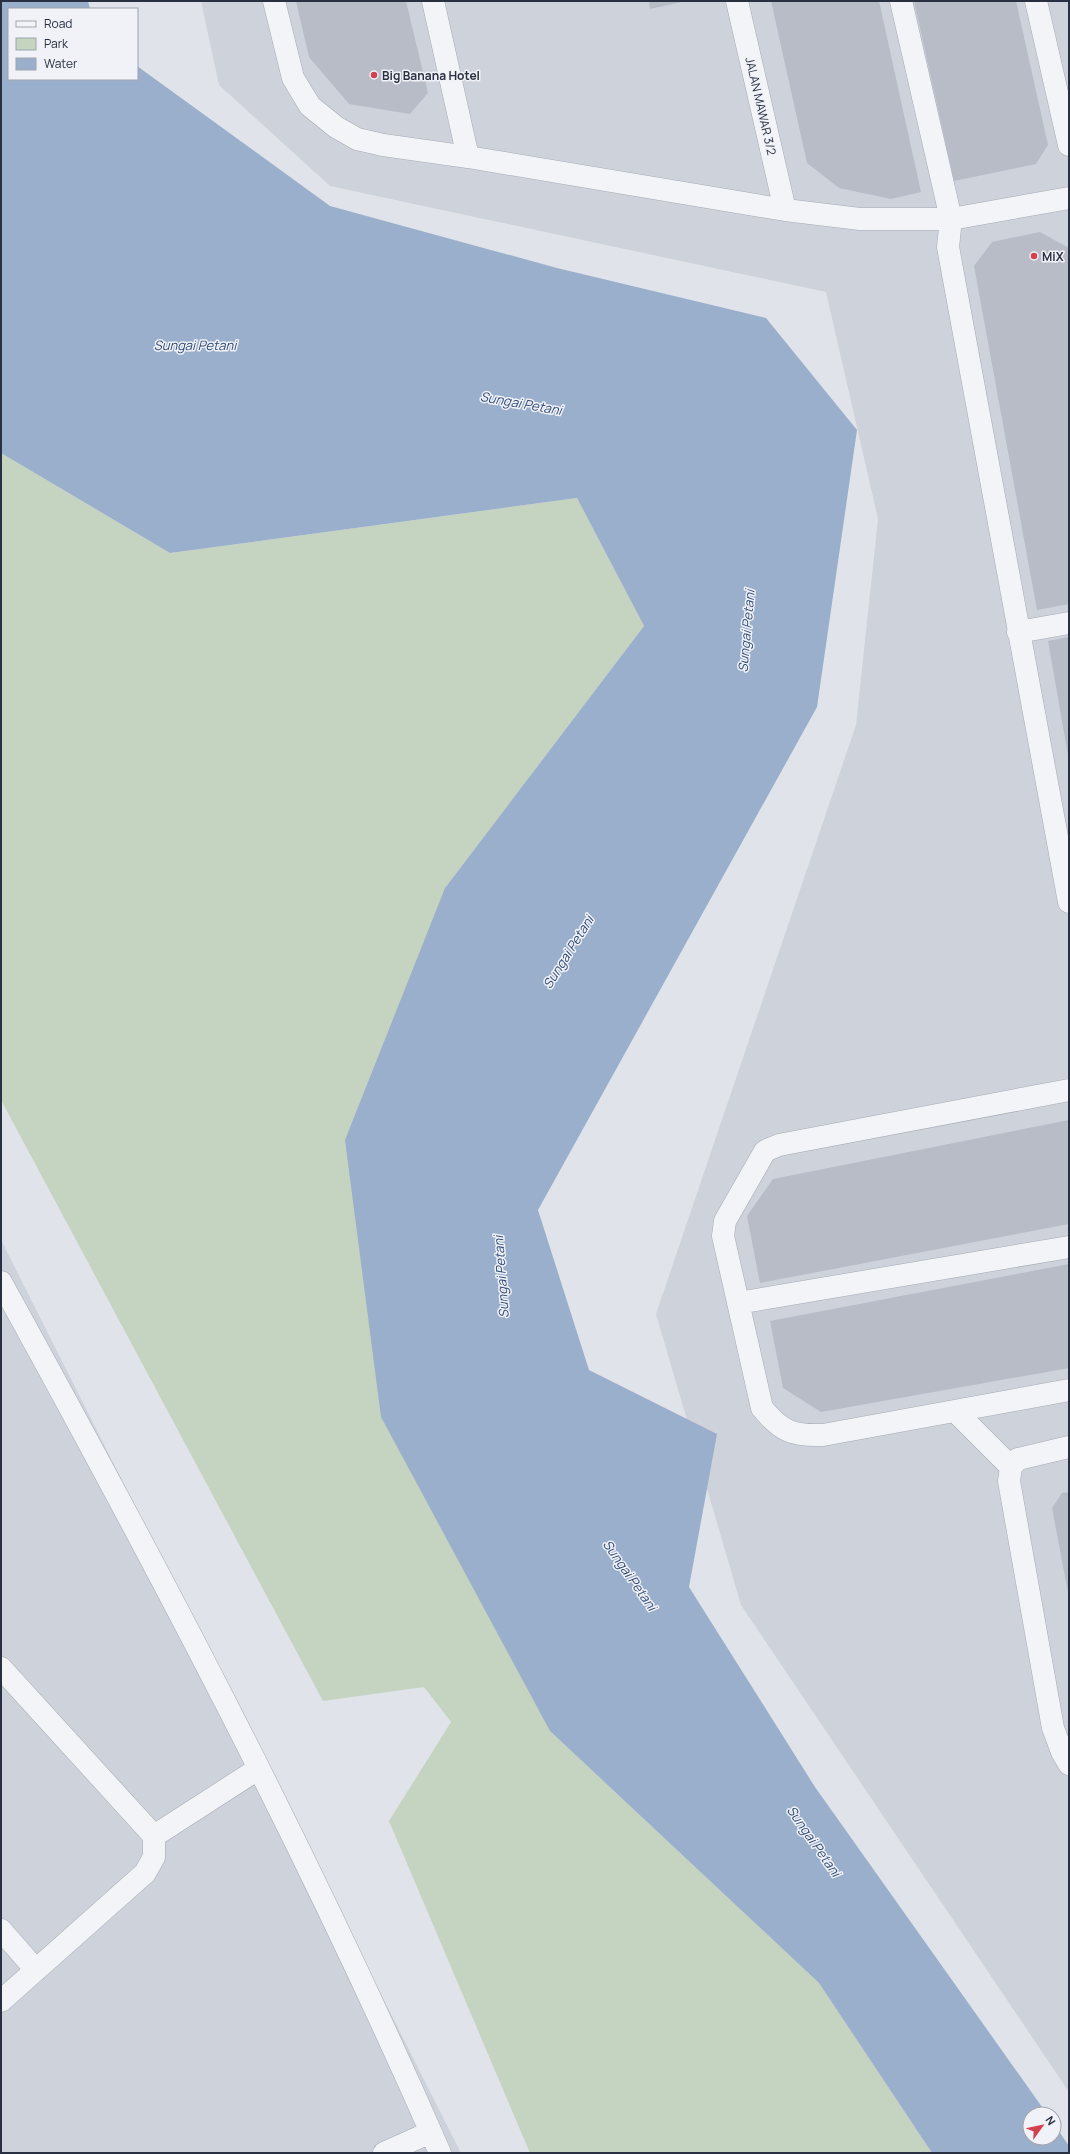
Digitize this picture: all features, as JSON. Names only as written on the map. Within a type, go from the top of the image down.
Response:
[{"type":"street","points":[[274,1],[293,78],[310,106],[336,127],[357,139],[383,146],[468,157],[785,210],[860,220],[951,219],[1069,198]]},
{"type":"street","points":[[432,1],[468,157]]},
{"type":"street","name":"JALAN MAWAR 3/2","points":[[737,1],[785,210]]},
{"type":"street","points":[[901,1],[951,219],[948,247],[1069,902]]},
{"type":"street","points":[[1036,1],[1069,144]]},
{"type":"street","points":[[1018,632],[1069,623]]},
{"type":"street","points":[[1069,1090],[779,1145],[765,1151],[725,1221],[723,1236],[762,1408],[772,1420],[788,1432],[801,1436],[824,1435],[1069,1390]]},
{"type":"street","points":[[738,1303],[1069,1247]]},
{"type":"street","points":[[1,1282],[139,1538],[258,1769],[343,1938],[393,2044],[440,2153]]},
{"type":"street","points":[[955,1411],[1011,1468]]},
{"type":"street","points":[[1069,1447],[1018,1459],[1011,1468],[1009,1481],[1048,1706],[1053,1728],[1062,1752],[1069,1764]]},
{"type":"street","points":[[1,1668],[154,1836],[154,1857],[145,1873],[1,2001]]},
{"type":"street","points":[[154,1836],[258,1769]]},
{"type":"street","points":[[1,1930],[36,1970]]},
{"type":"street","points":[[384,2153],[431,2132]]},
{"type":"shaded area","points":[[201,1],[1069,1],[1069,2092],[741,1605],[656,1314],[856,725],[878,519],[826,292],[330,186],[219,85]]},
{"type":"shaded area","points":[[1,1240],[461,2153],[1,2153]]},
{"type":"green space","points":[[1,453],[170,553],[577,498],[644,626],[445,888],[550,1731],[819,1983],[932,2153],[530,2153],[389,1821],[451,1722],[424,1687],[323,1701],[1,1100]]},
{"type":"water","name":"Sungai Petani","points":[[1,1],[88,1],[90,8],[8,8],[8,80],[138,80],[138,67],[330,206],[557,268],[766,318],[857,430],[817,707],[538,1210],[589,1370],[717,1434],[689,1587],[815,1787],[1041,2106],[1022,2106],[1022,2146],[1062,2146],[1062,2136],[1069,2146],[1069,2153],[932,2153],[819,1983],[550,1731],[381,1417],[345,1140],[445,888],[644,626],[577,498],[170,553],[1,453]]},
{"type":"building","name":"Big Banana Hotel","points":[[296,1],[406,1],[428,93],[410,114],[349,104],[309,57]]},
{"type":"building","points":[[649,1],[682,1],[682,2],[650,9]]},
{"type":"building","points":[[771,1],[879,1],[921,192],[891,199],[839,188],[807,163]]},
{"type":"building","points":[[914,1],[1016,1],[1048,145],[1036,164],[954,181]]},
{"type":"building","points":[[1040,232],[1069,248],[1069,604],[1037,610],[974,266],[992,242]]},
{"type":"building","points":[[1069,637],[1069,755],[1068,755],[1048,641]]},
{"type":"building","points":[[1069,1120],[1069,1224],[760,1283],[747,1216],[773,1179]]},
{"type":"building","points":[[1069,1264],[1069,1368],[821,1412],[783,1388],[770,1321]]},
{"type":"building","points":[[1069,1492],[1068,1592],[1052,1508],[1062,1493]]},
{"type":"place","name":"Big Banana Hotel","points":[[374,75]]},
{"type":"place","name":"MiX","points":[[1034,256]]}]
